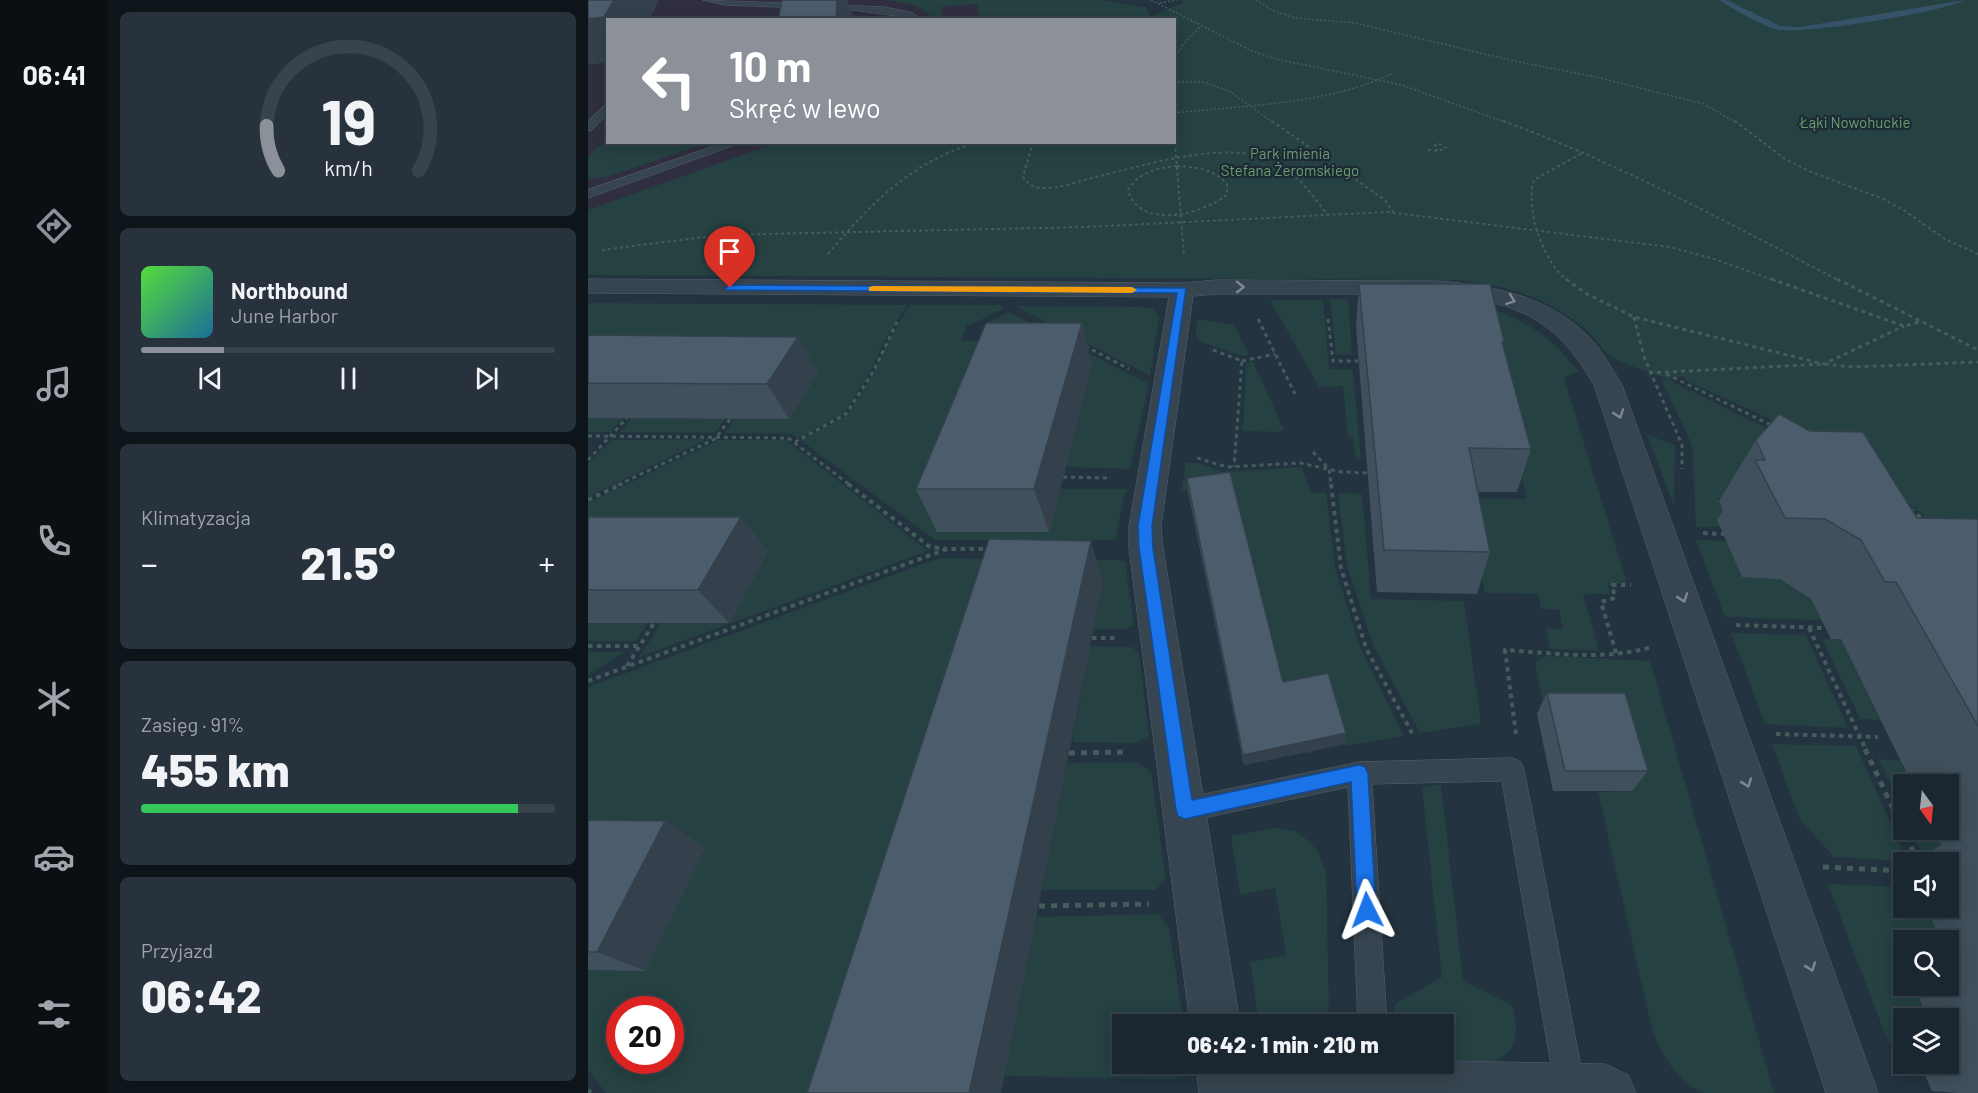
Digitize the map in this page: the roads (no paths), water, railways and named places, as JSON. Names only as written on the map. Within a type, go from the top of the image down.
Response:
[{"type":"street","points":[[1183,274],[1145,526],[1146,548],[1214,1014]]},
{"type":"street","points":[[588,286],[801,288],[1183,274],[1217,287],[1467,289],[1501,296],[1533,309],[1563,327],[1579,340],[1596,361],[1608,385],[1852,1093]]},
{"type":"street","points":[[1222,1074],[1225,1093]]},
{"type":"street","points":[[1230,1093],[1376,1075],[1590,1091]]},
{"type":"lane","points":[[706,0],[874,2],[913,12],[918,18]]},
{"type":"lane","points":[[588,128],[606,109]]},
{"type":"lane","points":[[588,194],[732,144]]},
{"type":"lane","points":[[1185,810],[1359,773],[1512,769],[1590,1091]]},
{"type":"lane","points":[[1359,773],[1372,1014]]},
{"type":"waterway","points":[[1722,0],[1779,28],[1800,29],[1928,9],[1962,0]]},
{"type":"park label","name":"Łąki Nowohuckie","points":[[1855,123]]},
{"type":"park label","name":"Park imienia Stefana Żeromskiego","points":[[1290,162]]}]
